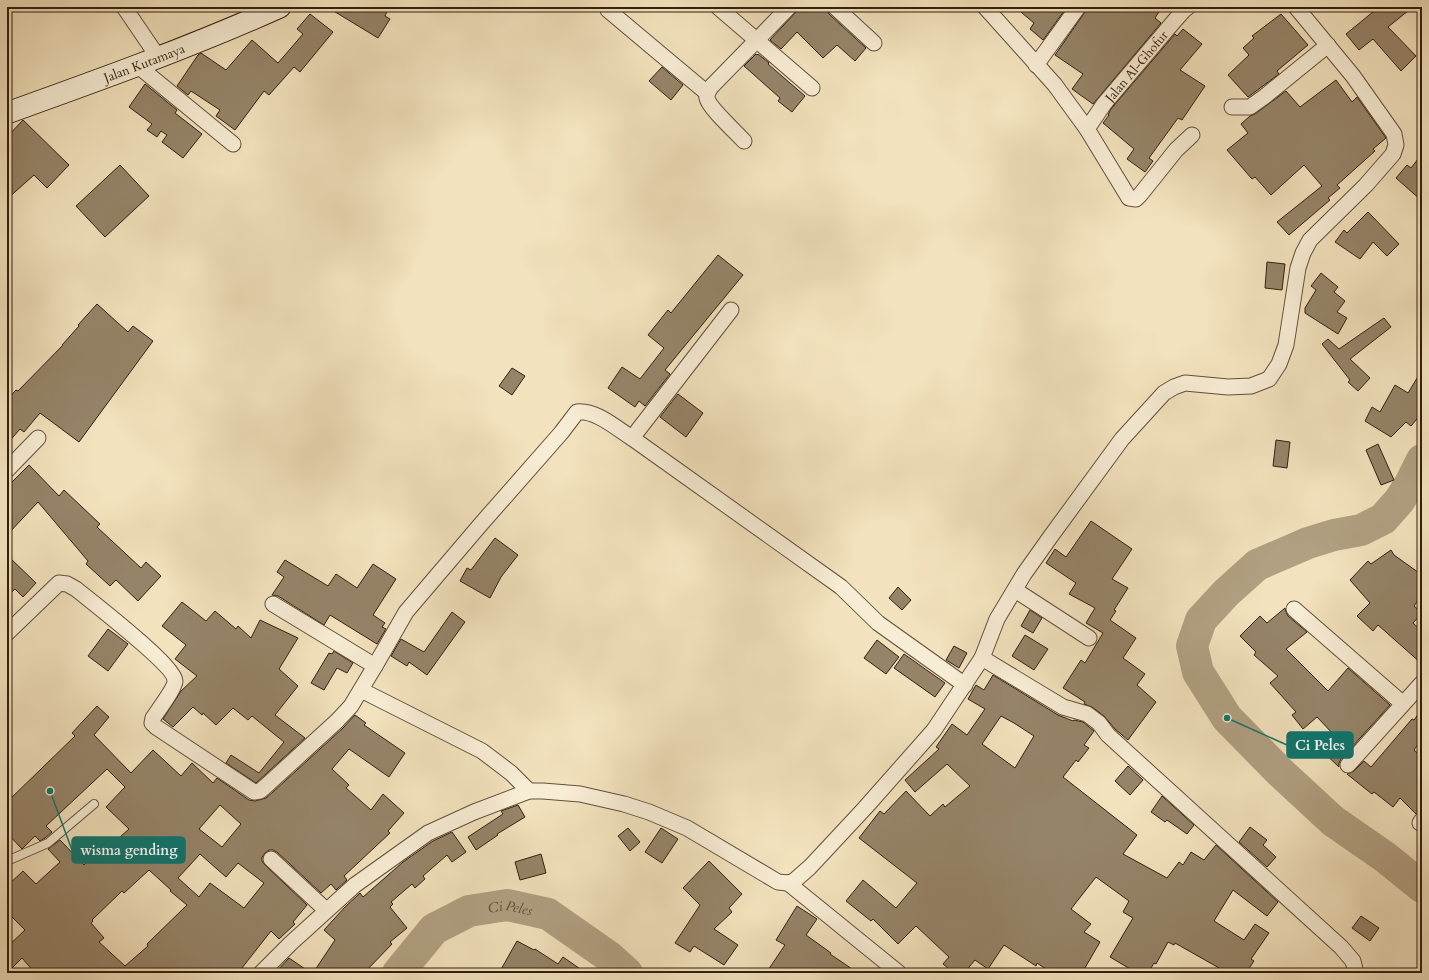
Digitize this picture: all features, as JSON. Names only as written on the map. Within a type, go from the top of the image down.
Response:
[{"type":"main road","name":"Jalan Kutamaya","points":[[7,113],[138,66],[280,7]]},
{"type":"street","points":[[124,7],[158,58]]},
{"type":"street","points":[[718,7],[812,88]]},
{"type":"street","points":[[744,141],[725,122],[707,100],[707,93],[711,87],[790,7]]},
{"type":"street","points":[[836,7],[874,43]]},
{"type":"street","points":[[985,7],[1055,85],[1087,129],[1129,198],[1136,199],[1176,150],[1192,135]]},
{"type":"street","points":[[1036,65],[1078,7]]},
{"type":"street","name":"Jalan Al-Ghofur","points":[[1087,129],[1109,98],[1180,14],[1188,7]]},
{"type":"street","points":[[262,973],[291,943],[355,885],[428,833],[474,812],[529,791],[580,794],[624,804],[649,812],[687,828],[778,882],[788,883],[794,881],[810,867],[934,730],[982,658],[997,619],[1051,536],[1122,439],[1164,393],[1174,387],[1185,384],[1228,387],[1251,386],[1269,379],[1279,364],[1286,345],[1298,268],[1303,253],[1310,240],[1366,185],[1389,159],[1393,154],[1396,145],[1394,134],[1353,76],[1296,7]]},
{"type":"street","points":[[608,10],[707,93]]},
{"type":"street","points":[[1232,107],[1250,107],[1328,45]]},
{"type":"street","points":[[138,66],[233,144]]},
{"type":"street","points":[[632,438],[731,310]]},
{"type":"street","points":[[7,632],[59,583],[67,584],[76,589],[143,644],[174,676],[174,685],[153,718],[152,723],[254,792],[260,791],[337,721],[351,706],[376,666],[406,612],[476,529],[561,433],[577,412],[585,411],[599,417],[632,438],[841,587],[878,623],[965,685]]},
{"type":"street","points":[[7,470],[38,438]]},
{"type":"street","points":[[1015,590],[1089,638]]},
{"type":"street","points":[[273,604],[376,666]]},
{"type":"street","points":[[1294,609],[1402,703]]},
{"type":"street","points":[[982,658],[1063,707],[1087,714],[1099,723],[1108,735],[1341,948],[1352,961],[1356,973]]},
{"type":"street","points":[[1348,765],[1402,703],[1422,683]]},
{"type":"street","points":[[361,690],[482,751],[511,773],[529,791]]},
{"type":"street","points":[[271,859],[326,910]]},
{"type":"street","points":[[788,883],[899,973]]},
{"type":"lane","points":[[7,861],[48,843],[94,804]]},
{"type":"building","points":[[327,7],[389,7],[385,16],[390,19],[378,38]]},
{"type":"building","points":[[799,7],[826,7],[829,14],[866,48],[855,61],[837,45],[823,58],[797,32],[781,49],[770,40]]},
{"type":"building","points":[[1015,7],[1067,7],[1043,40],[1030,29],[1034,23]]},
{"type":"building","points":[[1087,7],[1162,7],[1155,18],[1161,23],[1093,104],[1072,89],[1083,74],[1055,55]]},
{"type":"building","points":[[1379,7],[1413,7],[1388,27],[1416,56],[1401,71],[1373,39],[1359,50],[1346,34]]},
{"type":"building","points":[[310,14],[333,32],[300,72],[294,67],[269,95],[264,91],[235,130],[216,116],[220,110],[191,91],[188,95],[177,86],[198,55],[201,53],[226,70],[252,40],[278,63],[303,34],[297,29]]},
{"type":"building","points":[[1281,14],[1308,45],[1277,71],[1279,74],[1248,97],[1228,75],[1249,55],[1243,48],[1254,38],[1252,36]]},
{"type":"building","points":[[1183,29],[1202,44],[1180,70],[1205,86],[1182,120],[1178,118],[1149,158],[1153,161],[1145,172],[1127,159],[1134,149],[1103,123],[1109,115],[1111,109],[1175,34],[1177,36]]},
{"type":"building","points":[[756,54],[769,63],[768,64],[805,96],[792,112],[778,101],[780,98],[744,66]]},
{"type":"building","points":[[662,67],[683,85],[671,100],[649,81]]},
{"type":"building","points":[[1336,80],[1352,102],[1357,97],[1386,138],[1373,149],[1375,151],[1337,185],[1340,188],[1328,198],[1330,200],[1289,235],[1277,222],[1322,186],[1304,165],[1271,195],[1255,177],[1252,179],[1227,150],[1248,133],[1241,124],[1286,91],[1300,107]]},
{"type":"building","points":[[145,84],[177,110],[175,113],[202,134],[183,158],[162,142],[167,135],[161,131],[157,137],[147,130],[152,124],[129,107]]},
{"type":"building","points":[[23,120],[69,165],[47,188],[34,175],[7,199],[7,137]]},
{"type":"building","points":[[1422,154],[1422,201],[1396,178],[1407,165],[1411,168]]},
{"type":"building","points":[[120,165],[149,196],[105,237],[76,206]]},
{"type":"building","points":[[1368,212],[1399,244],[1387,256],[1373,242],[1360,259],[1335,242],[1344,230],[1347,233]]},
{"type":"building","points":[[718,255],[743,275],[665,370],[670,374],[645,406],[639,401],[635,407],[608,388],[622,367],[640,379],[664,348],[648,335],[668,310],[671,313]]},
{"type":"building","points":[[1267,262],[1285,264],[1282,290],[1265,288]]},
{"type":"building","points":[[1321,273],[1338,287],[1334,292],[1345,301],[1337,312],[1347,318],[1338,334],[1305,313],[1305,308],[1316,290],[1311,286]]},
{"type":"building","points":[[97,304],[128,332],[133,326],[153,341],[79,442],[40,413],[24,432],[20,429],[7,444],[7,400],[16,390],[18,391],[63,345],[79,326],[78,325]]},
{"type":"building","points":[[1384,318],[1391,327],[1350,359],[1370,378],[1358,391],[1348,382],[1350,380],[1322,344],[1328,339],[1339,349]]},
{"type":"building","points":[[512,368],[525,376],[512,395],[499,386]]},
{"type":"building","points":[[1422,370],[1422,413],[1411,426],[1406,422],[1391,437],[1365,421],[1372,407],[1380,412],[1395,385],[1408,393]]},
{"type":"building","points":[[678,394],[703,413],[686,437],[660,417]]},
{"type":"building","points":[[1276,440],[1290,442],[1287,468],[1273,466]]},
{"type":"building","points":[[1378,444],[1394,480],[1381,485],[1366,450]]},
{"type":"building","points":[[29,465],[59,496],[64,490],[100,524],[97,527],[141,568],[146,562],[161,576],[138,601],[116,580],[110,586],[86,564],[88,561],[38,502],[7,535],[7,487]]},
{"type":"building","points":[[1091,521],[1132,549],[1112,579],[1128,588],[1114,610],[1116,611],[1110,620],[1136,638],[1123,658],[1145,674],[1137,685],[1156,702],[1128,740],[1115,729],[1104,716],[1092,707],[1084,704],[1085,702],[1063,688],[1081,660],[1085,663],[1103,633],[1086,623],[1095,608],[1069,594],[1076,583],[1046,563],[1055,549],[1066,557]]},
{"type":"building","points":[[495,538],[518,555],[501,577],[490,598],[460,581],[467,568],[471,570]]},
{"type":"building","points":[[1391,550],[1394,555],[1422,575],[1422,595],[1414,606],[1422,613],[1413,623],[1422,631],[1422,664],[1378,625],[1373,631],[1357,616],[1370,603],[1350,580],[1368,561],[1371,564]]},
{"type":"building","points":[[7,555],[36,583],[23,597],[15,589],[7,596]]},
{"type":"building","points":[[285,560],[328,586],[336,574],[357,588],[373,564],[396,579],[373,615],[385,623],[382,627],[386,629],[377,644],[330,615],[324,625],[278,596],[272,595],[284,577],[277,572]]},
{"type":"building","points":[[898,587],[911,600],[902,610],[889,598]]},
{"type":"building","points":[[182,602],[206,621],[215,611],[236,629],[238,626],[251,638],[260,620],[298,638],[279,669],[298,686],[275,715],[305,738],[256,783],[226,763],[231,755],[259,773],[284,742],[252,716],[248,720],[233,708],[216,725],[203,713],[202,715],[193,707],[173,727],[163,719],[181,691],[197,676],[175,659],[186,645],[162,626]]},
{"type":"building","points":[[1285,608],[1288,616],[1307,632],[1286,649],[1328,691],[1348,668],[1390,705],[1341,759],[1339,767],[1321,750],[1335,736],[1317,717],[1303,729],[1292,715],[1296,712],[1270,683],[1278,676],[1254,655],[1256,652],[1240,636],[1260,616],[1267,623]]},
{"type":"building","points":[[1030,610],[1042,618],[1033,633],[1021,626]]},
{"type":"building","points":[[452,612],[465,622],[427,675],[409,662],[407,666],[391,656],[401,639],[424,652]]},
{"type":"building","points":[[108,629],[128,644],[108,671],[88,656]]},
{"type":"building","points":[[1025,635],[1048,649],[1034,670],[1012,656]]},
{"type":"building","points":[[877,640],[899,657],[886,674],[864,658]]},
{"type":"building","points":[[954,646],[967,653],[959,668],[946,660]]},
{"type":"building","points":[[334,651],[353,663],[347,673],[337,668],[324,690],[311,683],[329,653],[332,654]]},
{"type":"building","points":[[904,654],[945,683],[935,697],[894,668]]},
{"type":"building","points":[[993,675],[1058,715],[1073,721],[1083,722],[1094,731],[1084,745],[1089,748],[1078,762],[1076,760],[1063,777],[1137,835],[1123,854],[1167,878],[1179,862],[1183,865],[1191,852],[1204,860],[1216,845],[1278,902],[1267,916],[1233,890],[1214,921],[1244,940],[1255,924],[1269,933],[1251,959],[1254,961],[1246,973],[1228,973],[1175,943],[1174,945],[1168,942],[1156,964],[1154,963],[1148,973],[1137,973],[1110,957],[1133,918],[1123,912],[1129,901],[1096,877],[1071,909],[1091,924],[1084,932],[1100,942],[1082,973],[1052,973],[1037,963],[1036,966],[1004,945],[988,969],[975,960],[964,973],[954,973],[943,964],[949,957],[916,926],[898,944],[873,919],[871,921],[846,901],[863,880],[896,908],[917,883],[859,838],[880,811],[884,814],[906,791],[930,816],[943,804],[945,807],[970,786],[947,764],[915,792],[905,780],[939,749],[936,747],[952,724],[967,735],[985,709],[968,699],[976,685],[984,690]],"holes":[[[1001,716],[1034,736],[1015,768],[982,744]]]},
{"type":"building","points":[[97,706],[109,717],[94,735],[131,773],[153,750],[181,776],[192,763],[213,783],[217,778],[249,800],[255,801],[266,798],[273,792],[343,728],[355,715],[366,723],[364,725],[405,753],[389,777],[349,749],[332,769],[349,785],[346,788],[371,810],[383,794],[404,813],[388,831],[390,833],[344,876],[347,880],[336,890],[331,884],[321,893],[277,852],[269,850],[265,853],[262,857],[262,861],[265,865],[307,905],[293,922],[295,924],[279,939],[271,931],[238,973],[35,973],[22,958],[7,973],[7,947],[25,930],[7,912],[7,886],[23,871],[36,884],[60,862],[48,849],[60,840],[84,865],[98,850],[102,853],[129,829],[106,807],[125,787],[107,769],[46,826],[52,832],[45,838],[40,841],[35,836],[22,849],[7,833],[7,802],[75,736],[72,733]],"holes":[[[220,805],[241,824],[222,847],[199,829]],[[200,854],[226,877],[238,863],[264,883],[244,908],[210,883],[199,897],[178,878]],[[149,870],[171,890],[170,891],[187,905],[147,944],[148,946],[125,966],[99,942],[104,938],[91,923],[93,921],[92,920],[122,891],[124,893]]]},
{"type":"building","points":[[1422,709],[1422,739],[1414,750],[1422,757],[1422,811],[1416,814],[1400,798],[1393,807],[1374,792],[1372,794],[1347,774],[1354,771],[1364,761],[1371,767],[1412,719],[1414,720]]},
{"type":"building","points":[[1128,766],[1143,780],[1130,795],[1115,781]]},
{"type":"building","points":[[1162,796],[1194,825],[1187,834],[1167,820],[1165,822],[1151,812]]},
{"type":"building","points":[[518,805],[525,817],[497,834],[498,835],[476,850],[468,837],[503,814],[501,811]]},
{"type":"building","points":[[1250,827],[1267,840],[1263,845],[1276,857],[1267,867],[1239,842]]},
{"type":"building","points":[[628,828],[640,842],[630,851],[618,836]]},
{"type":"building","points":[[661,828],[678,839],[662,863],[645,852]]},
{"type":"building","points":[[452,832],[466,852],[452,862],[447,855],[423,876],[425,879],[415,888],[412,884],[391,902],[393,904],[390,907],[407,928],[390,942],[392,944],[364,973],[313,973],[335,940],[324,930],[345,907],[360,893],[363,897],[403,862],[433,841]]},
{"type":"building","points":[[541,854],[546,873],[520,880],[515,862]]},
{"type":"building","points":[[709,861],[742,894],[729,908],[732,912],[714,929],[738,945],[724,965],[694,946],[690,952],[675,943],[700,905],[683,888]]},
{"type":"building","points":[[797,906],[817,919],[806,935],[858,973],[766,973],[785,945],[776,940]]},
{"type":"building","points":[[1361,916],[1379,928],[1370,941],[1352,928]]},
{"type":"building","points":[[517,941],[534,950],[535,949],[558,964],[563,957],[586,973],[499,973]]},
{"type":"building","points":[[289,958],[311,973],[275,973]]},
{"type":"waterway","name":"Ci Peles","points":[[1422,460],[1410,484],[1399,501],[1383,519],[1361,530],[1334,535],[1308,543],[1257,565],[1226,593],[1201,620],[1192,646],[1198,672],[1227,718],[1280,772],[1333,821],[1385,857],[1422,887]]},
{"type":"waterway","name":"Ci Peles","points":[[398,973],[434,929],[469,911],[507,905],[548,914],[608,956],[627,973]]},
{"type":"place","name":"Ci Peles","points":[[1227,718]]},
{"type":"place","name":"wisma gending","points":[[50,791]]}]
